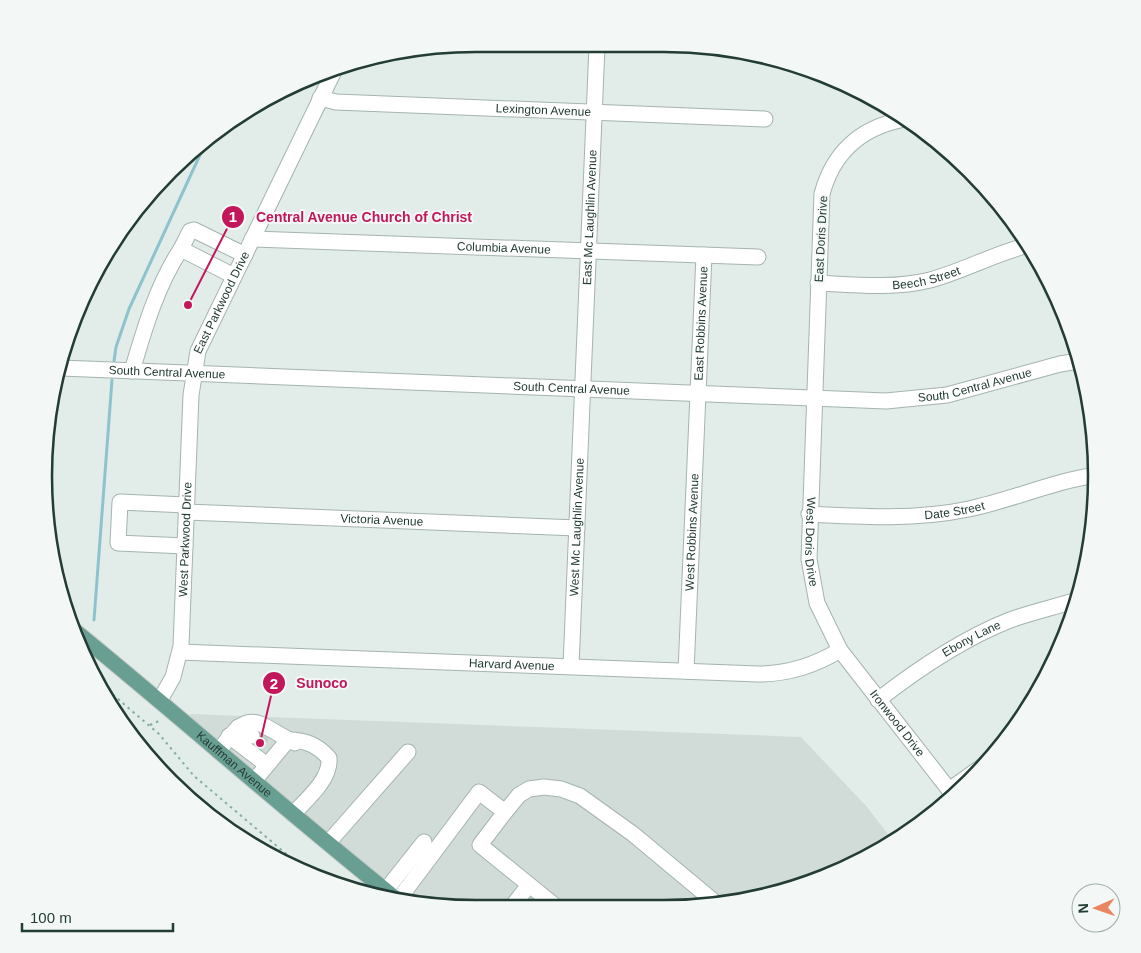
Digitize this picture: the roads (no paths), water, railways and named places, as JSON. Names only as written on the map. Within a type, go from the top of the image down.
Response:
[{"type":"main road","name":"Kauffman Avenue","points":[[85,639],[385,890]]},
{"type":"street","name":"East Mc Laughlin Avenue","points":[[583,389],[597,52]]},
{"type":"street","name":"East Parkwood Drive","points":[[193,374],[198,351],[330,79]]},
{"type":"street","name":"Lexington Avenue","points":[[320,98],[336,102],[766,119]]},
{"type":"street","name":"East Doris Drive","points":[[814,399],[821,206],[830,171],[841,152],[859,136],[878,126],[896,121]]},
{"type":"street","points":[[132,371],[143,331],[163,284],[190,230],[194,230],[244,255]]},
{"type":"street","name":"Columbia Avenue","points":[[252,239],[758,257]]},
{"type":"street","name":"Beech Street","points":[[818,284],[882,286],[914,283],[943,276],[996,254],[1021,247]]},
{"type":"street","points":[[181,249],[234,276]]},
{"type":"street","name":"East Robbins Avenue","points":[[698,394],[704,255]]},
{"type":"street","name":"South Central Avenue","points":[[67,368],[886,401],[930,398],[966,391],[1073,362]]},
{"type":"street","name":"West Parkwood Drive","points":[[160,700],[174,678],[180,652],[193,374]]},
{"type":"street","name":"West Mc Laughlin Avenue","points":[[571,666],[583,389]]},
{"type":"street","name":"West Robbins Avenue","points":[[686,671],[698,394]]},
{"type":"street","name":"West Doris Drive","points":[[814,399],[809,559],[813,586],[824,619],[840,650]]},
{"type":"street","name":"Date Street","points":[[809,514],[892,518],[944,514],[991,504],[1088,477]]},
{"type":"street","name":"Victoria Avenue","points":[[185,546],[118,543],[120,502],[186,509],[577,528]]},
{"type":"street","name":"Ebony Lane","points":[[878,700],[919,669],[960,644],[1012,620],[1069,602]]},
{"type":"street","name":"Harvard Avenue","points":[[180,652],[758,674],[788,672],[823,660],[840,650]]},
{"type":"street","name":"Ironwood Drive","points":[[840,650],[949,790]]},
{"type":"street","points":[[219,751],[233,732],[244,722],[257,721],[311,752],[330,767]]},
{"type":"street","points":[[233,732],[252,736]]},
{"type":"street","points":[[233,732],[270,756]]},
{"type":"street","points":[[254,781],[270,756],[288,740],[302,740],[319,748],[330,758],[330,767],[326,776],[293,814]]},
{"type":"street","points":[[328,843],[408,752]]},
{"type":"street","points":[[548,900],[480,845],[519,795],[529,789],[544,787],[561,789],[580,796],[633,834],[710,898]]},
{"type":"street","points":[[402,894],[479,792],[505,812]]},
{"type":"street","points":[[392,891],[424,842]]},
{"type":"street","points":[[517,900],[529,885]]},
{"type":"waterway","points":[[114,361],[116,347],[129,309],[200,156]]},
{"type":"waterway","points":[[94,620],[112,380]]},
{"type":"tunnel","points":[[252,736],[267,748]]},
{"type":"place","name":"Central Avenue Church of Christ","points":[[188,305]]},
{"type":"place","name":"Sunoco","points":[[260,743]]}]
